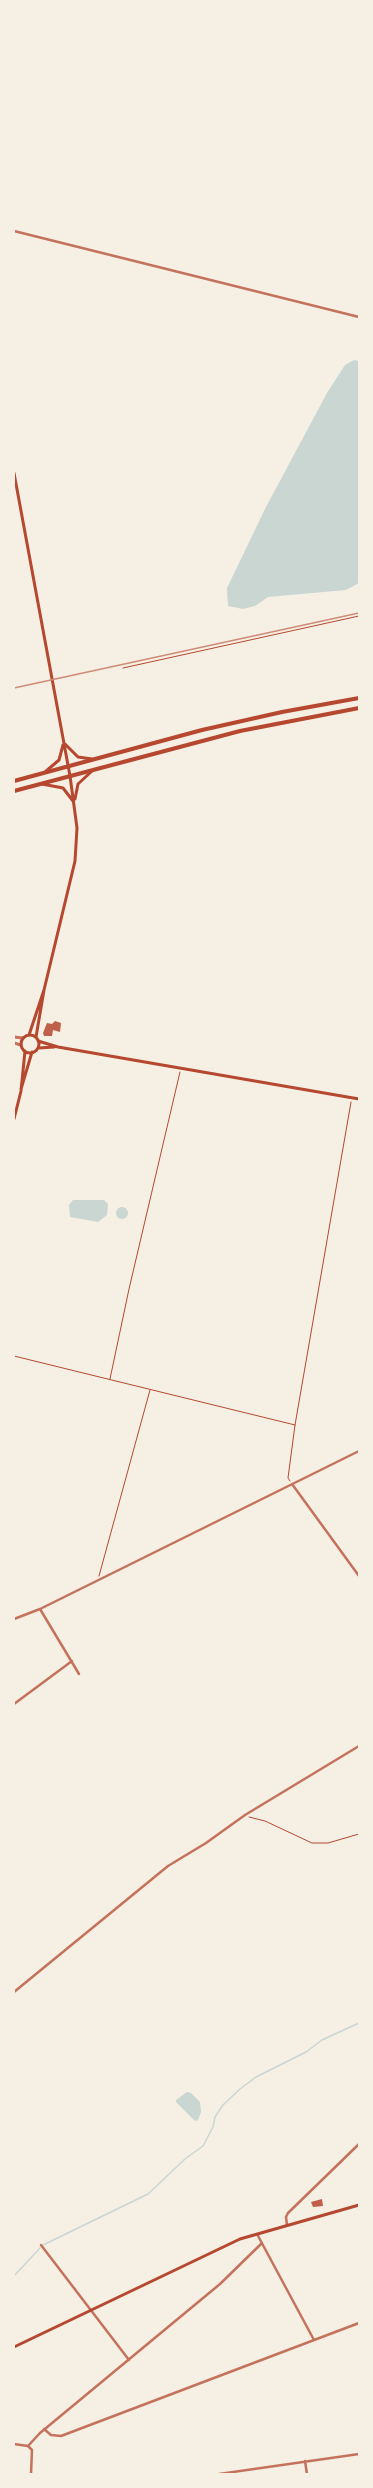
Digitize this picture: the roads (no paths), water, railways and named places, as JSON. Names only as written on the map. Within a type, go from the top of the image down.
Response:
[{"type":"highway","points":[[14,781],[92,759],[247,719],[359,698]]},
{"type":"highway","points":[[14,792],[240,731],[359,708]]},
{"type":"main road","points":[[14,473],[70,776],[78,836],[75,861],[44,990],[29,1035],[23,1038],[21,1045],[25,1051],[21,1091]]},
{"type":"main road","points":[[64,743],[76,755],[92,759]]},
{"type":"main road","points":[[44,773],[59,760],[64,743]]},
{"type":"main road","points":[[74,803],[78,784],[95,769]]},
{"type":"main road","points":[[40,784],[63,788],[74,803]]},
{"type":"main road","points":[[38,1048],[37,1039],[44,990]]},
{"type":"main road","points":[[29,1035],[58,1047],[359,1099]]},
{"type":"main road","points":[[14,1119],[32,1052],[38,1048],[58,1047]]},
{"type":"main road","points":[[25,1051],[32,1052]]},
{"type":"main road","points":[[14,2347],[257,2234],[359,2205]]},
{"type":"street","points":[[14,231],[359,317]]},
{"type":"street","points":[[14,1038],[23,1038]]},
{"type":"street","points":[[14,1043],[21,1045]]},
{"type":"street","points":[[14,1619],[98,1580],[359,1451]]},
{"type":"street","points":[[292,1484],[359,1576]]},
{"type":"street","points":[[40,1608],[79,1674]]},
{"type":"street","points":[[14,1704],[72,1661]]},
{"type":"street","points":[[14,1992],[168,1866],[206,1843],[245,1815],[359,1746]]},
{"type":"street","points":[[287,2225],[286,2217],[288,2213],[359,2144]]},
{"type":"street","points":[[257,2234],[261,2244],[314,2340]]},
{"type":"street","points":[[28,2446],[44,2429],[220,2284],[261,2244]]},
{"type":"street","points":[[41,2245],[129,2360]]},
{"type":"street","points":[[44,2429],[51,2435],[60,2436],[359,2323]]},
{"type":"street","points":[[14,2444],[28,2446],[33,2453],[31,2474]]},
{"type":"street","points":[[219,2474],[359,2454]]},
{"type":"street","points":[[305,2461],[306,2474]]},
{"type":"waterway","points":[[43,2245],[148,2194],[185,2159],[203,2146],[213,2127],[215,2117],[223,2105],[240,2089],[256,2077],[306,2052],[322,2040],[359,2023]]},
{"type":"waterway","points":[[14,2276],[40,2248]]},
{"type":"railway","points":[[14,688],[359,613]]}]
